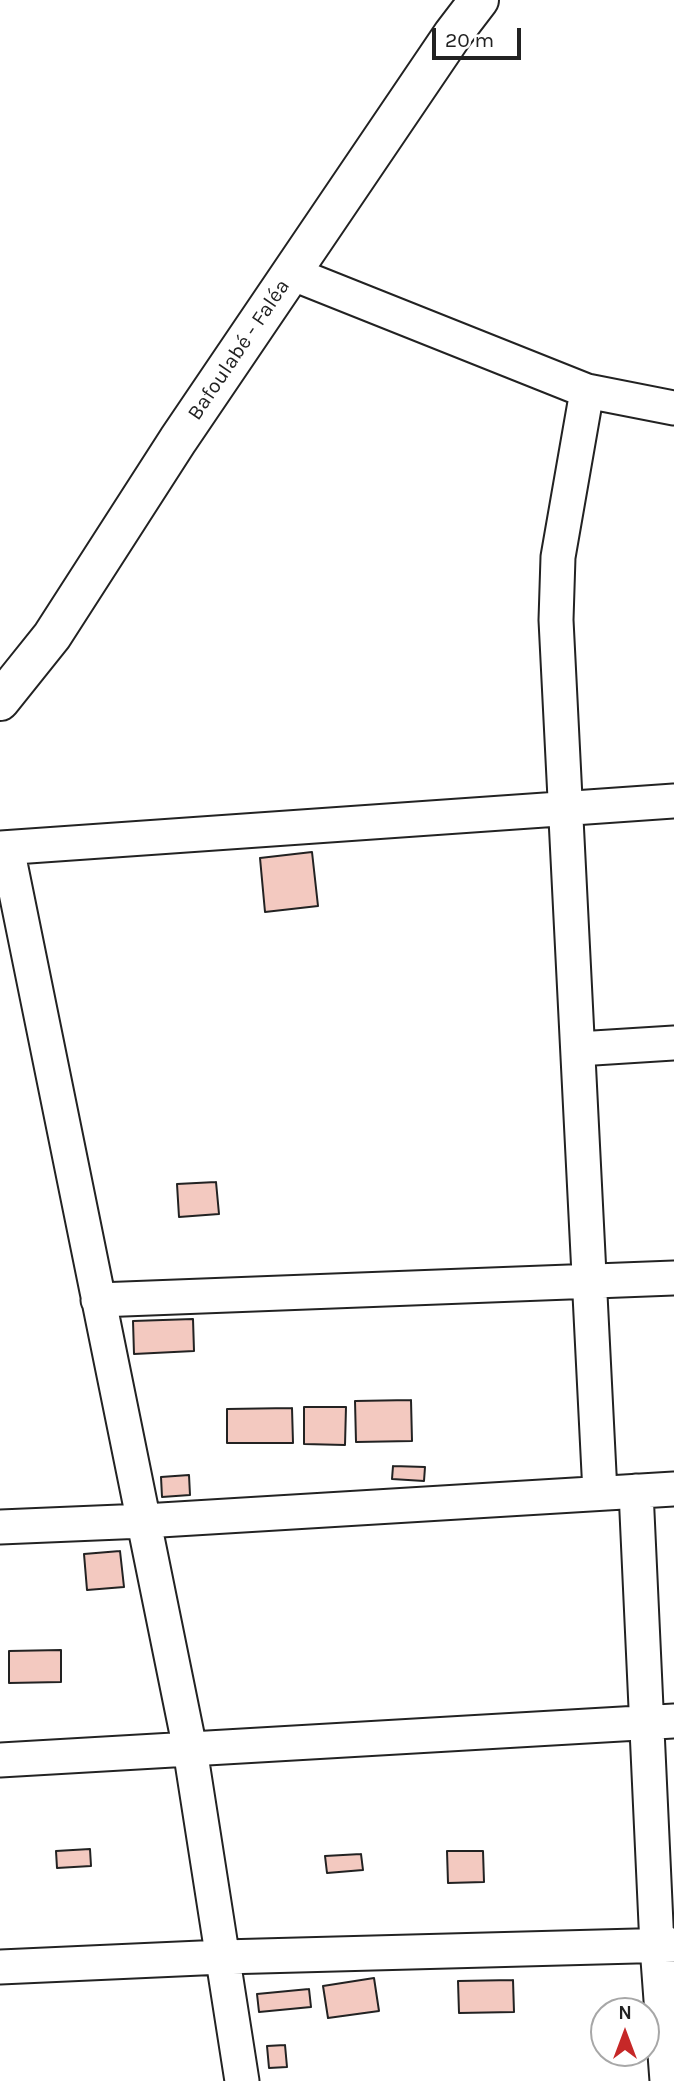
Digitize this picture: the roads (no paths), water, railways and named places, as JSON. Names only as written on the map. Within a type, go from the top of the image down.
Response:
[{"type":"main road","name":"Bafoulabé - Faléa","points":[[0,701],[52,636],[178,440],[453,34],[479,0]]},
{"type":"street","points":[[291,273],[587,391],[674,408]]},
{"type":"street","points":[[587,391],[558,557],[556,620],[600,1493]]},
{"type":"street","points":[[242,2081],[190,1749],[3,848],[674,801]]},
{"type":"street","points":[[578,1049],[674,1043]]},
{"type":"street","points":[[98,1300],[674,1278]]},
{"type":"street","points":[[0,1527],[144,1521],[674,1489]]},
{"type":"street","points":[[635,1491],[660,1722],[667,2081]]},
{"type":"street","points":[[0,1760],[660,1722]]},
{"type":"street","points":[[0,1967],[223,1957],[665,1945]]}]
